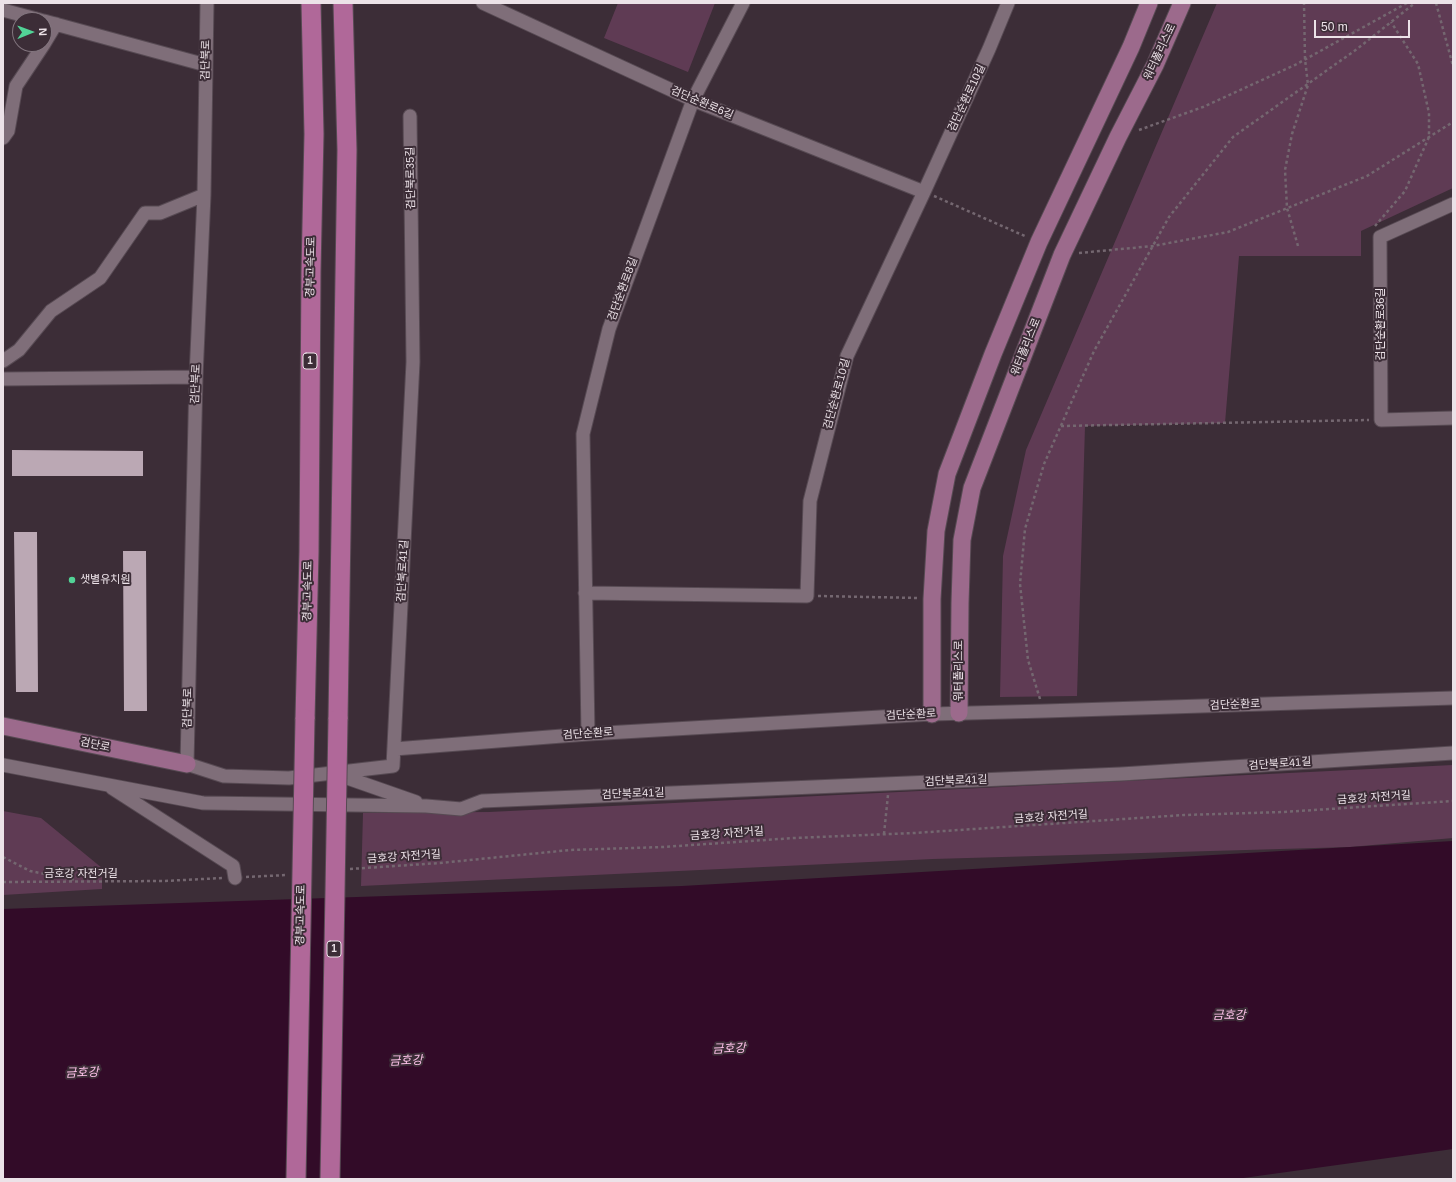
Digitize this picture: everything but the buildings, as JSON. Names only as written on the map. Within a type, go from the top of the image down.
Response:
[{"type":"highway","name":"경부고속도로","points":[[296,1179],[308,560],[314,134],[311,3]]},
{"type":"highway","name":"1","points":[[330,1179],[347,150],[343,3]]},
{"type":"main road","points":[[932,714],[932,599],[936,531],[947,474],[993,354],[1039,242],[1131,47],[1149,3]]},
{"type":"main road","name":"워터폴리스로","points":[[959,713],[962,540],[972,488],[1062,255],[1118,137],[1155,65],[1182,3]]},
{"type":"main road","name":"검단로","points":[[3,726],[187,764]]},
{"type":"street","name":"검단북로","points":[[187,764],[196,377],[204,195],[207,3]]},
{"type":"street","name":"검단순환로6길","points":[[483,3],[693,100],[924,192]]},
{"type":"street","name":"검단순환로8길","points":[[588,734],[583,434],[608,329],[693,100],[742,3]]},
{"type":"street","name":"검단순환로10길","points":[[807,596],[810,501],[847,356],[924,192],[989,49],[1008,3]]},
{"type":"street","points":[[52,24],[206,65]]},
{"type":"street","points":[[3,138],[8,131],[16,86],[39,52]]},
{"type":"street","name":"검단북로35길","points":[[410,116],[412,240]]},
{"type":"street","points":[[3,360],[18,350],[51,311],[100,278],[145,213],[160,213],[204,195]]},
{"type":"street","points":[[1380,237],[1453,204]]},
{"type":"street","name":"검단순환로36길","points":[[1380,237],[1381,420]]},
{"type":"street","name":"검단북로41길","points":[[187,764],[224,776],[289,778],[394,766],[413,362],[412,240]]},
{"type":"street","points":[[3,379],[196,377]]},
{"type":"street","points":[[1381,420],[1453,418]]},
{"type":"street","points":[[585,593],[807,596]]},
{"type":"street","name":"검단순환로","points":[[394,749],[588,734],[932,714],[1044,712],[1453,698]]},
{"type":"street","name":"검단북로41길","points":[[426,806],[461,809],[482,801],[1122,774],[1453,753]]},
{"type":"street","points":[[3,765],[203,803],[426,806]]},
{"type":"street","points":[[333,773],[426,806]]},
{"type":"street","points":[[105,784],[233,866],[234,878]]},
{"type":"path","points":[[1298,246],[1287,208],[1285,170],[1292,134],[1308,85],[1305,59],[1304,3]]},
{"type":"path","points":[[1118,137],[1203,107],[1305,59],[1407,3]]},
{"type":"path","points":[[1044,712],[1028,660],[1020,584],[1024,529],[1044,464],[1094,351],[1169,217],[1233,137],[1358,50],[1415,3]]},
{"type":"path","points":[[1436,3],[1453,66]]},
{"type":"path","points":[[1380,237],[1374,225],[1405,191],[1429,137],[1429,113],[1418,64],[1391,22]]},
{"type":"path","points":[[1062,255],[1153,246],[1228,232],[1367,176],[1453,122]]},
{"type":"path","points":[[924,192],[1039,242]]},
{"type":"path","points":[[1061,426],[1381,420]]},
{"type":"path","points":[[807,596],[932,599]]},
{"type":"path","points":[[884,834],[889,784]]},
{"type":"path","name":"금호강 자전거길","points":[[346,869],[440,863],[570,850],[663,847],[794,838],[997,828],[1184,815],[1283,812],[1453,801]]},
{"type":"path","points":[[3,857],[30,872],[82,882]]},
{"type":"path","name":"금호강 자전거길","points":[[3,882],[164,881],[294,874]]},
{"type":"shaded area","points":[[618,3],[715,3],[688,72],[604,38]]},
{"type":"shaded area","points":[[1217,3],[1453,3],[1453,188],[1361,231],[1361,256],[1239,256],[1225,423],[1085,426],[1077,696],[1000,697],[1003,556],[1026,450]]},
{"type":"shaded area","points":[[1453,765],[1453,838],[1350,847],[933,859],[361,886],[363,813],[489,812]]},
{"type":"shaded area","points":[[3,811],[41,818],[102,868],[102,889],[3,895]]},
{"type":"water","name":"금호강","points":[[1453,841],[1453,1149],[1236,1179],[3,1179],[3,909],[682,886]]},
{"type":"place","name":"샛별유치원","points":[[72,580]]}]
